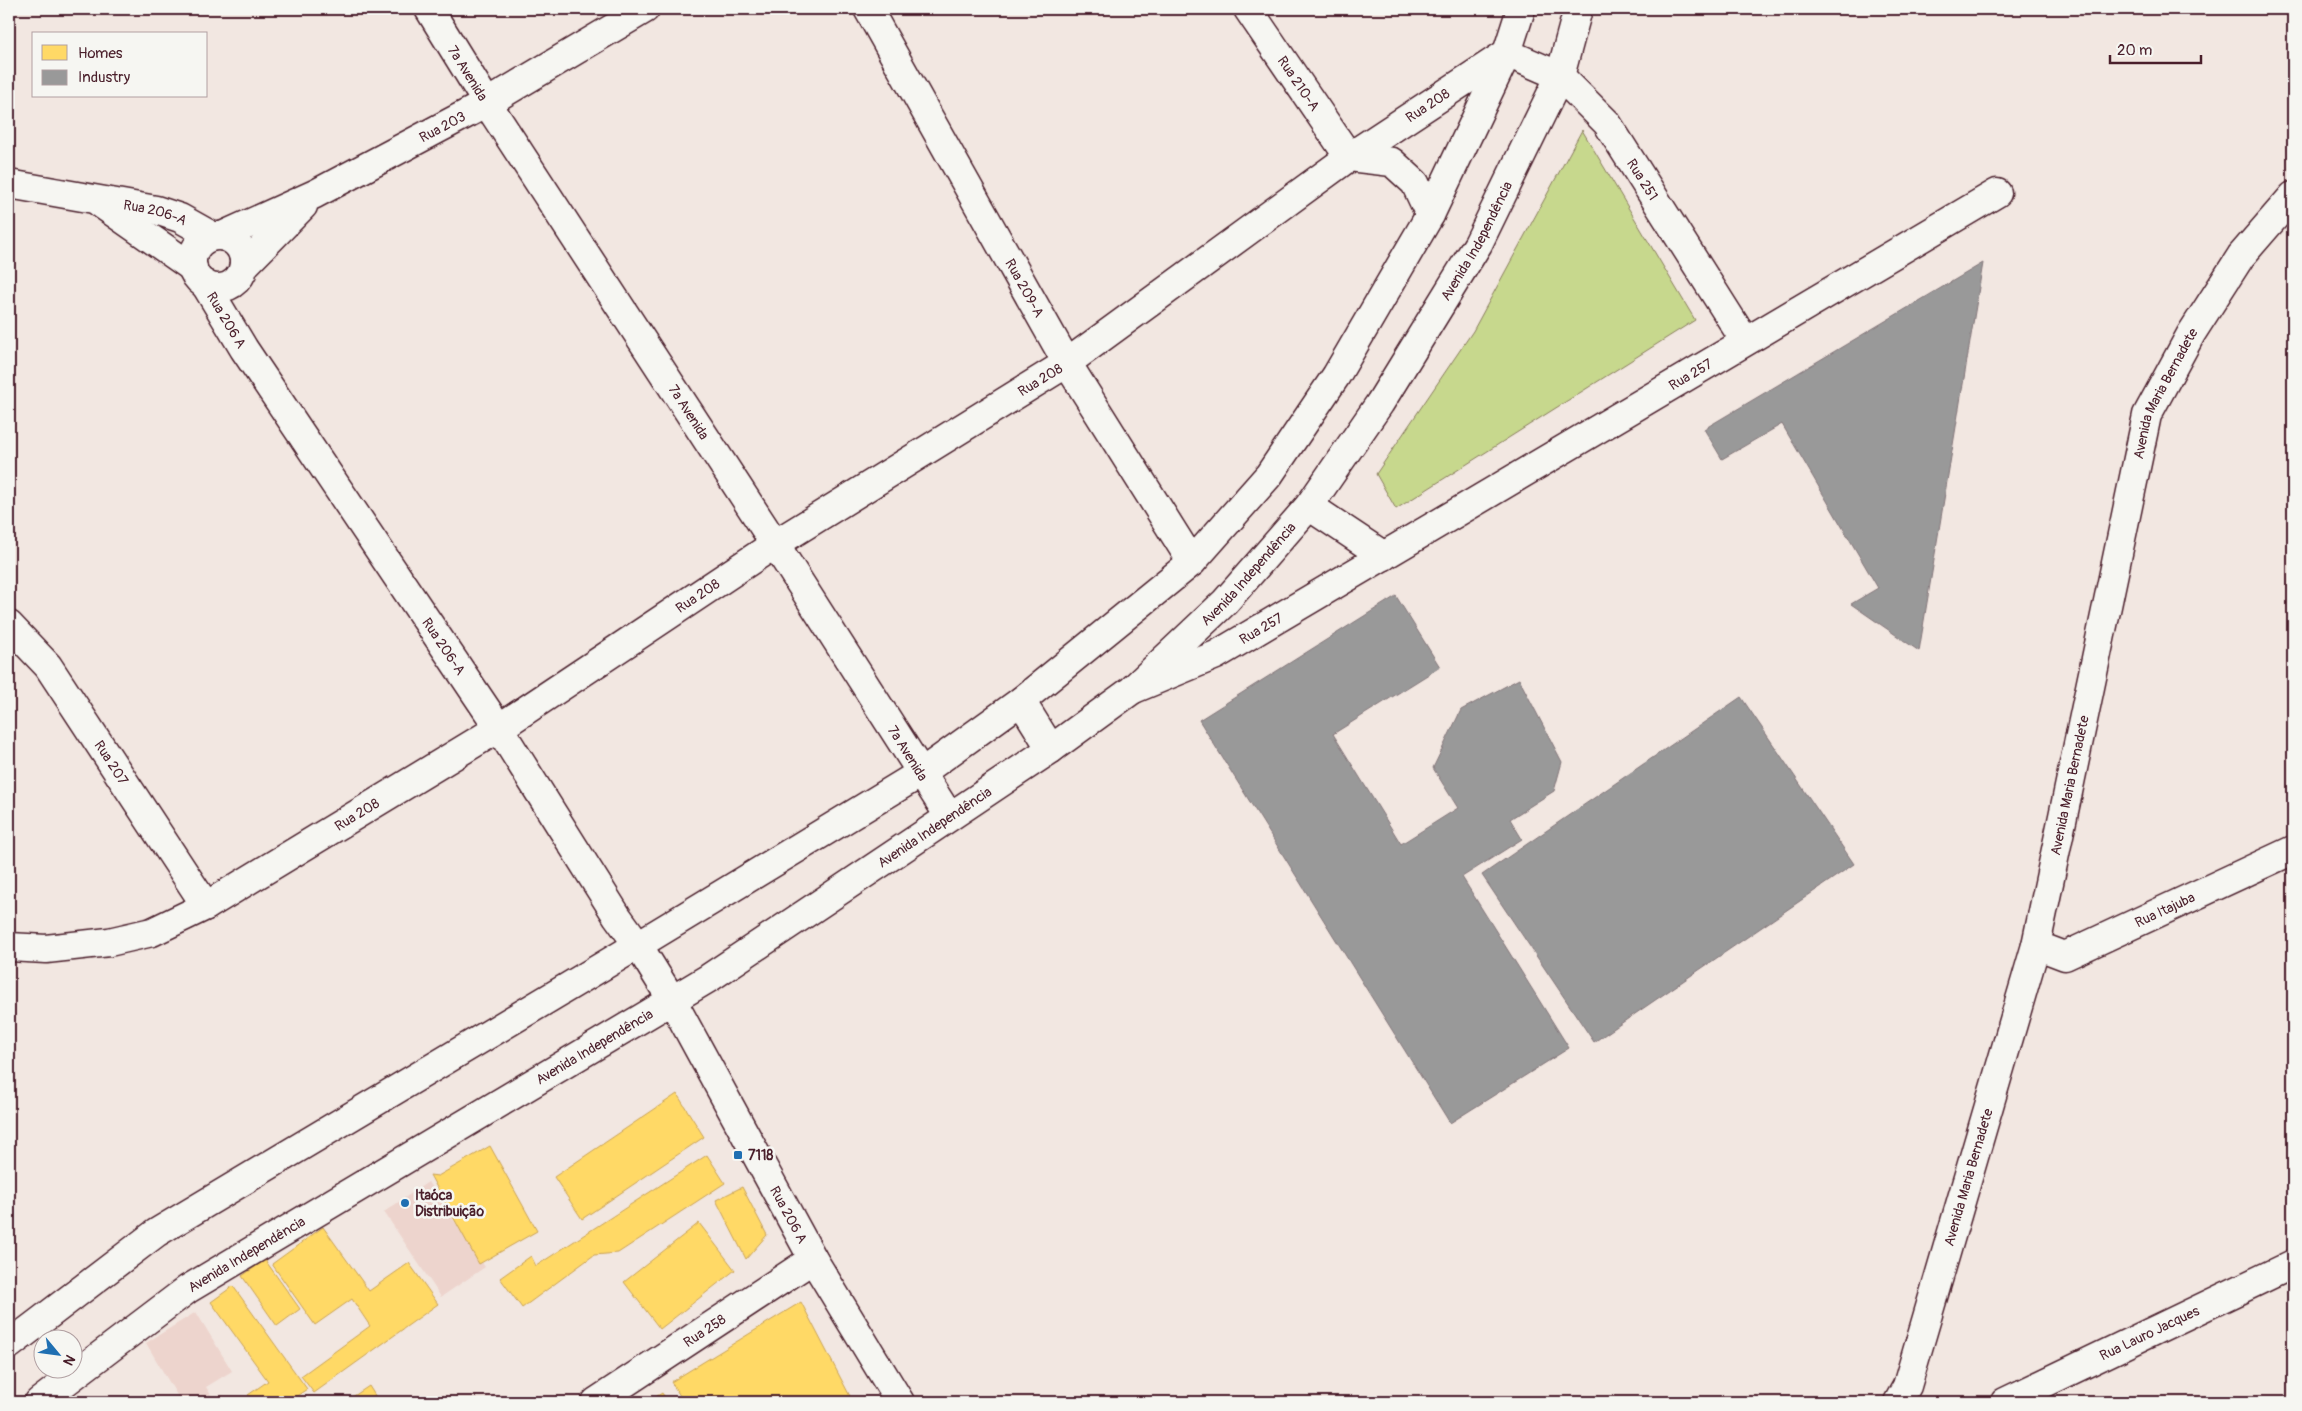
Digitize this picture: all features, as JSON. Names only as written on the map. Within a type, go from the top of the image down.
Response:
[{"type":"street","name":"7ª Avenida","points":[[429,9],[487,103],[775,544],[949,816]]},
{"type":"street","name":"Rua 203","points":[[217,236],[315,194],[487,103],[645,9]]},
{"type":"street","name":"Rua 209-A","points":[[868,9],[1067,363],[1192,562]]},
{"type":"street","name":"Rua 210-A","points":[[1248,9],[1349,157]]},
{"type":"street","points":[[9,1345],[156,1233],[638,945],[920,773],[1021,701],[1192,562],[1270,475],[1336,376],[1430,215],[1507,53],[1521,9]]},
{"type":"street","name":"Avenida Independência","points":[[39,1402],[188,1289],[709,978],[1051,749],[1132,690],[1225,602],[1309,506],[1380,403],[1478,244],[1560,76],[1578,9]]},
{"type":"street","name":"Rua 208","points":[[9,947],[46,948],[110,942],[152,932],[206,906],[499,728],[775,544],[1067,363],[1349,157],[1507,53]]},
{"type":"street","name":"Rua 251","points":[[1507,53],[1560,76],[1607,122],[1745,341]]},
{"type":"street","points":[[1349,157],[1392,162],[1415,183],[1430,215]]},
{"type":"street","name":"Rua 206-A","points":[[9,184],[156,210],[180,218],[217,236]]},
{"type":"street","name":"Rua 257","points":[[1132,690],[1216,655],[1997,193]]},
{"type":"street","name":"Rua 203","points":[[239,274],[315,194]]},
{"type":"street","name":"Avenida Maria Bernadete","points":[[1898,1402],[1907,1386],[2036,945],[2147,415],[2192,334],[2241,256],[2293,196]]},
{"type":"street","name":"Rua 206-A","points":[[94,199],[199,276]]},
{"type":"street","points":[[217,236],[232,239],[240,246],[244,255],[239,274],[225,287],[214,287],[199,276],[192,258],[196,248],[203,241],[217,236]]},
{"type":"street","name":"Rua 206 A","points":[[239,274],[244,350]]},
{"type":"street","name":"Rua 206 A","points":[[199,276],[244,350]]},
{"type":"street","name":"Rua 206-A","points":[[244,350],[499,728],[617,916],[638,945]]},
{"type":"street","points":[[1309,506],[1384,556]]},
{"type":"street","name":"Rua 207","points":[[9,625],[48,666],[206,906]]},
{"type":"street","points":[[1021,701],[1051,749]]},
{"type":"street","name":"Rua Itajuba","points":[[2036,945],[2065,956],[2293,850]]},
{"type":"street","name":"Rua 206 A","points":[[638,945],[672,1000],[813,1259],[900,1402]]},
{"type":"street","name":"Rua 258","points":[[596,1402],[813,1259]]},
{"type":"street","name":"Rua Lauro Jacques","points":[[2005,1402],[2293,1264]]},
{"type":"shaded area","points":[[428,1182],[485,1267],[441,1297],[384,1212]]},
{"type":"shaded area","points":[[196,1312],[232,1371],[206,1387],[214,1400],[213,1402],[181,1402],[146,1343]]},
{"type":"green space","points":[[1582,130],[1695,320],[1396,509],[1376,474],[1473,331]]},
{"type":"building: Homes","points":[[677,1094],[704,1137],[582,1219],[554,1177]]},
{"type":"building: Homes","points":[[490,1146],[537,1231],[479,1264],[430,1175],[438,1176]]},
{"type":"building: Homes","points":[[707,1155],[725,1183],[618,1253],[594,1255],[522,1308],[500,1278],[531,1256],[536,1266]]},
{"type":"building: Homes","points":[[742,1187],[767,1235],[746,1259],[716,1200]]},
{"type":"building: Homes","points":[[699,1223],[735,1270],[660,1329],[624,1282]]},
{"type":"building: Homes","points":[[323,1227],[369,1291],[409,1263],[438,1304],[314,1393],[301,1376],[370,1326],[352,1299],[315,1325],[272,1264]]},
{"type":"building: Homes","points":[[265,1260],[300,1309],[277,1326],[242,1276]]},
{"type":"building: Homes","points":[[233,1286],[307,1389],[288,1402],[254,1402],[248,1395],[268,1381],[211,1302]]},
{"type":"building: Homes","points":[[801,1302],[853,1402],[684,1402],[671,1382]]},
{"type":"building: Homes","points":[[369,1386],[379,1402],[345,1402]]},
{"type":"building: Homes","points":[[662,1393],[668,1402],[648,1402]]},
{"type":"building: Industry","points":[[1983,263],[1919,651],[1851,604],[1878,588],[1782,424],[1722,459],[1704,429]]},
{"type":"building: Industry","points":[[1396,596],[1440,667],[1333,734],[1401,844],[1458,808],[1433,768],[1461,710],[1519,679],[1562,762],[1554,791],[1510,819],[1522,839],[1462,877],[1569,1048],[1450,1123],[1199,720]]},
{"type":"building: Industry","points":[[1741,697],[1854,864],[1594,1042],[1482,875]]},
{"type":"place","name":"7118","points":[[738,1155]]},
{"type":"place","name":"Itaóca Distribuição","points":[[405,1203]]}]
